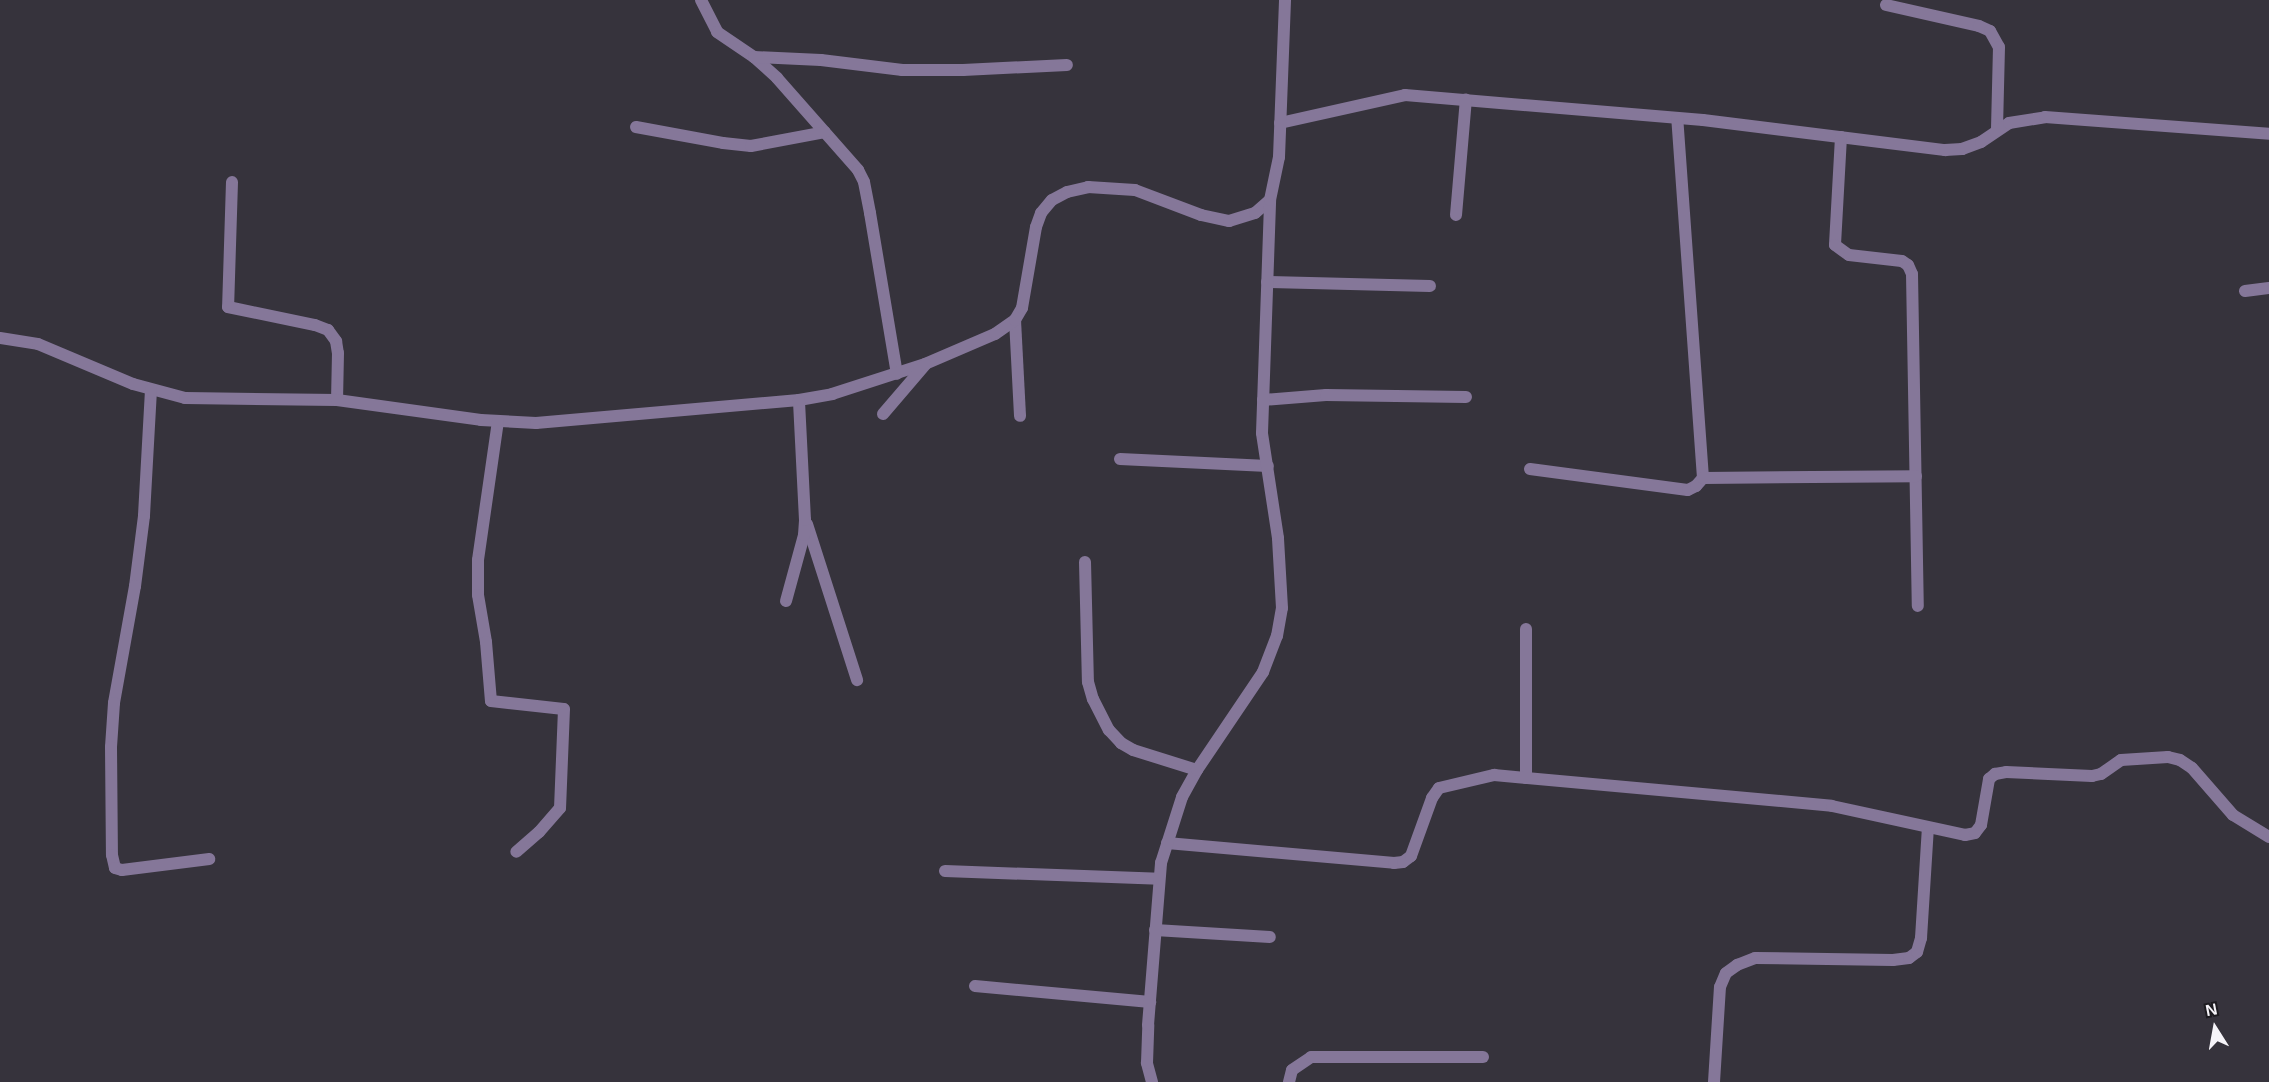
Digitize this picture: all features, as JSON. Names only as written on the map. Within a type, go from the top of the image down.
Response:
[{"type":"street","points":[[701,0],[717,32],[754,57],[858,170],[864,182],[897,374]]},
{"type":"street","points":[[1152,1082],[1148,1063],[1150,1002],[1159,879],[1167,843],[1182,797],[1197,770],[1263,672],[1277,636],[1281,596],[1278,538],[1262,433],[1270,200],[1279,157],[1285,0]]},
{"type":"street","points":[[1886,5],[1979,26],[1990,31],[1999,47],[1997,129]]},
{"type":"street","points":[[754,57],[821,60],[902,70],[1067,65]]},
{"type":"street","points":[[1280,123],[1405,95],[1677,118],[1954,149],[1981,142],[1997,129],[2017,121],[2045,117],[2269,134]]},
{"type":"street","points":[[1456,215],[1466,99]]},
{"type":"street","points":[[1530,469],[1688,490],[1696,486],[1703,478],[1677,118]]},
{"type":"street","points":[[636,127],[751,146],[825,132]]},
{"type":"street","points":[[1841,137],[1835,245],[1849,255],[1902,261],[1912,274],[1918,606]]},
{"type":"street","points":[[232,182],[228,307],[315,325],[328,330],[336,340],[338,352],[337,400]]},
{"type":"street","points":[[0,338],[38,344],[151,390],[185,398],[337,400],[498,421],[536,423],[799,400],[832,394],[925,364],[995,334],[1015,320],[1022,308],[1036,227],[1041,213],[1052,200],[1067,192],[1088,187],[1135,190],[1201,215],[1228,221],[1255,213],[1270,200]]},
{"type":"street","points":[[1267,282],[1430,286]]},
{"type":"street","points":[[2245,291],[2269,288]]},
{"type":"street","points":[[1015,320],[1020,416]]},
{"type":"street","points":[[884,414],[925,364]]},
{"type":"street","points":[[151,390],[144,516],[135,586],[114,703],[111,747],[112,855],[115,868],[122,870],[209,859]]},
{"type":"street","points":[[1263,400],[1326,395],[1466,397]]},
{"type":"street","points":[[786,601],[804,535],[805,520],[799,400]]},
{"type":"street","points":[[498,421],[478,560],[478,595],[486,642],[491,701],[564,709],[560,808],[539,832],[516,852]]},
{"type":"street","points":[[1120,459],[1268,466]]},
{"type":"street","points":[[1703,478],[1916,476]]},
{"type":"street","points":[[805,520],[857,680]]},
{"type":"street","points":[[1085,562],[1088,682],[1093,699],[1109,730],[1121,744],[1133,750],[1197,770]]},
{"type":"street","points":[[1526,629],[1526,778]]},
{"type":"street","points":[[1167,843],[1403,862],[1411,856],[1432,798],[1439,788],[1494,775],[1832,806],[1965,835],[1975,833],[1981,825],[1989,780],[1995,774],[2006,772],[2092,776],[2102,774],[2121,760],[2168,758],[2180,760],[2192,768],[2232,815],[2269,837]]},
{"type":"street","points":[[1714,1082],[1720,987],[1726,973],[1737,965],[1755,958],[1893,960],[1909,958],[1917,952],[1921,938],[1928,828]]},
{"type":"street","points":[[945,871],[1159,879]]},
{"type":"street","points":[[1155,930],[1270,937]]},
{"type":"street","points":[[975,986],[1150,1002]]},
{"type":"street","points":[[1289,1082],[1292,1070],[1311,1057],[1483,1057]]}]
